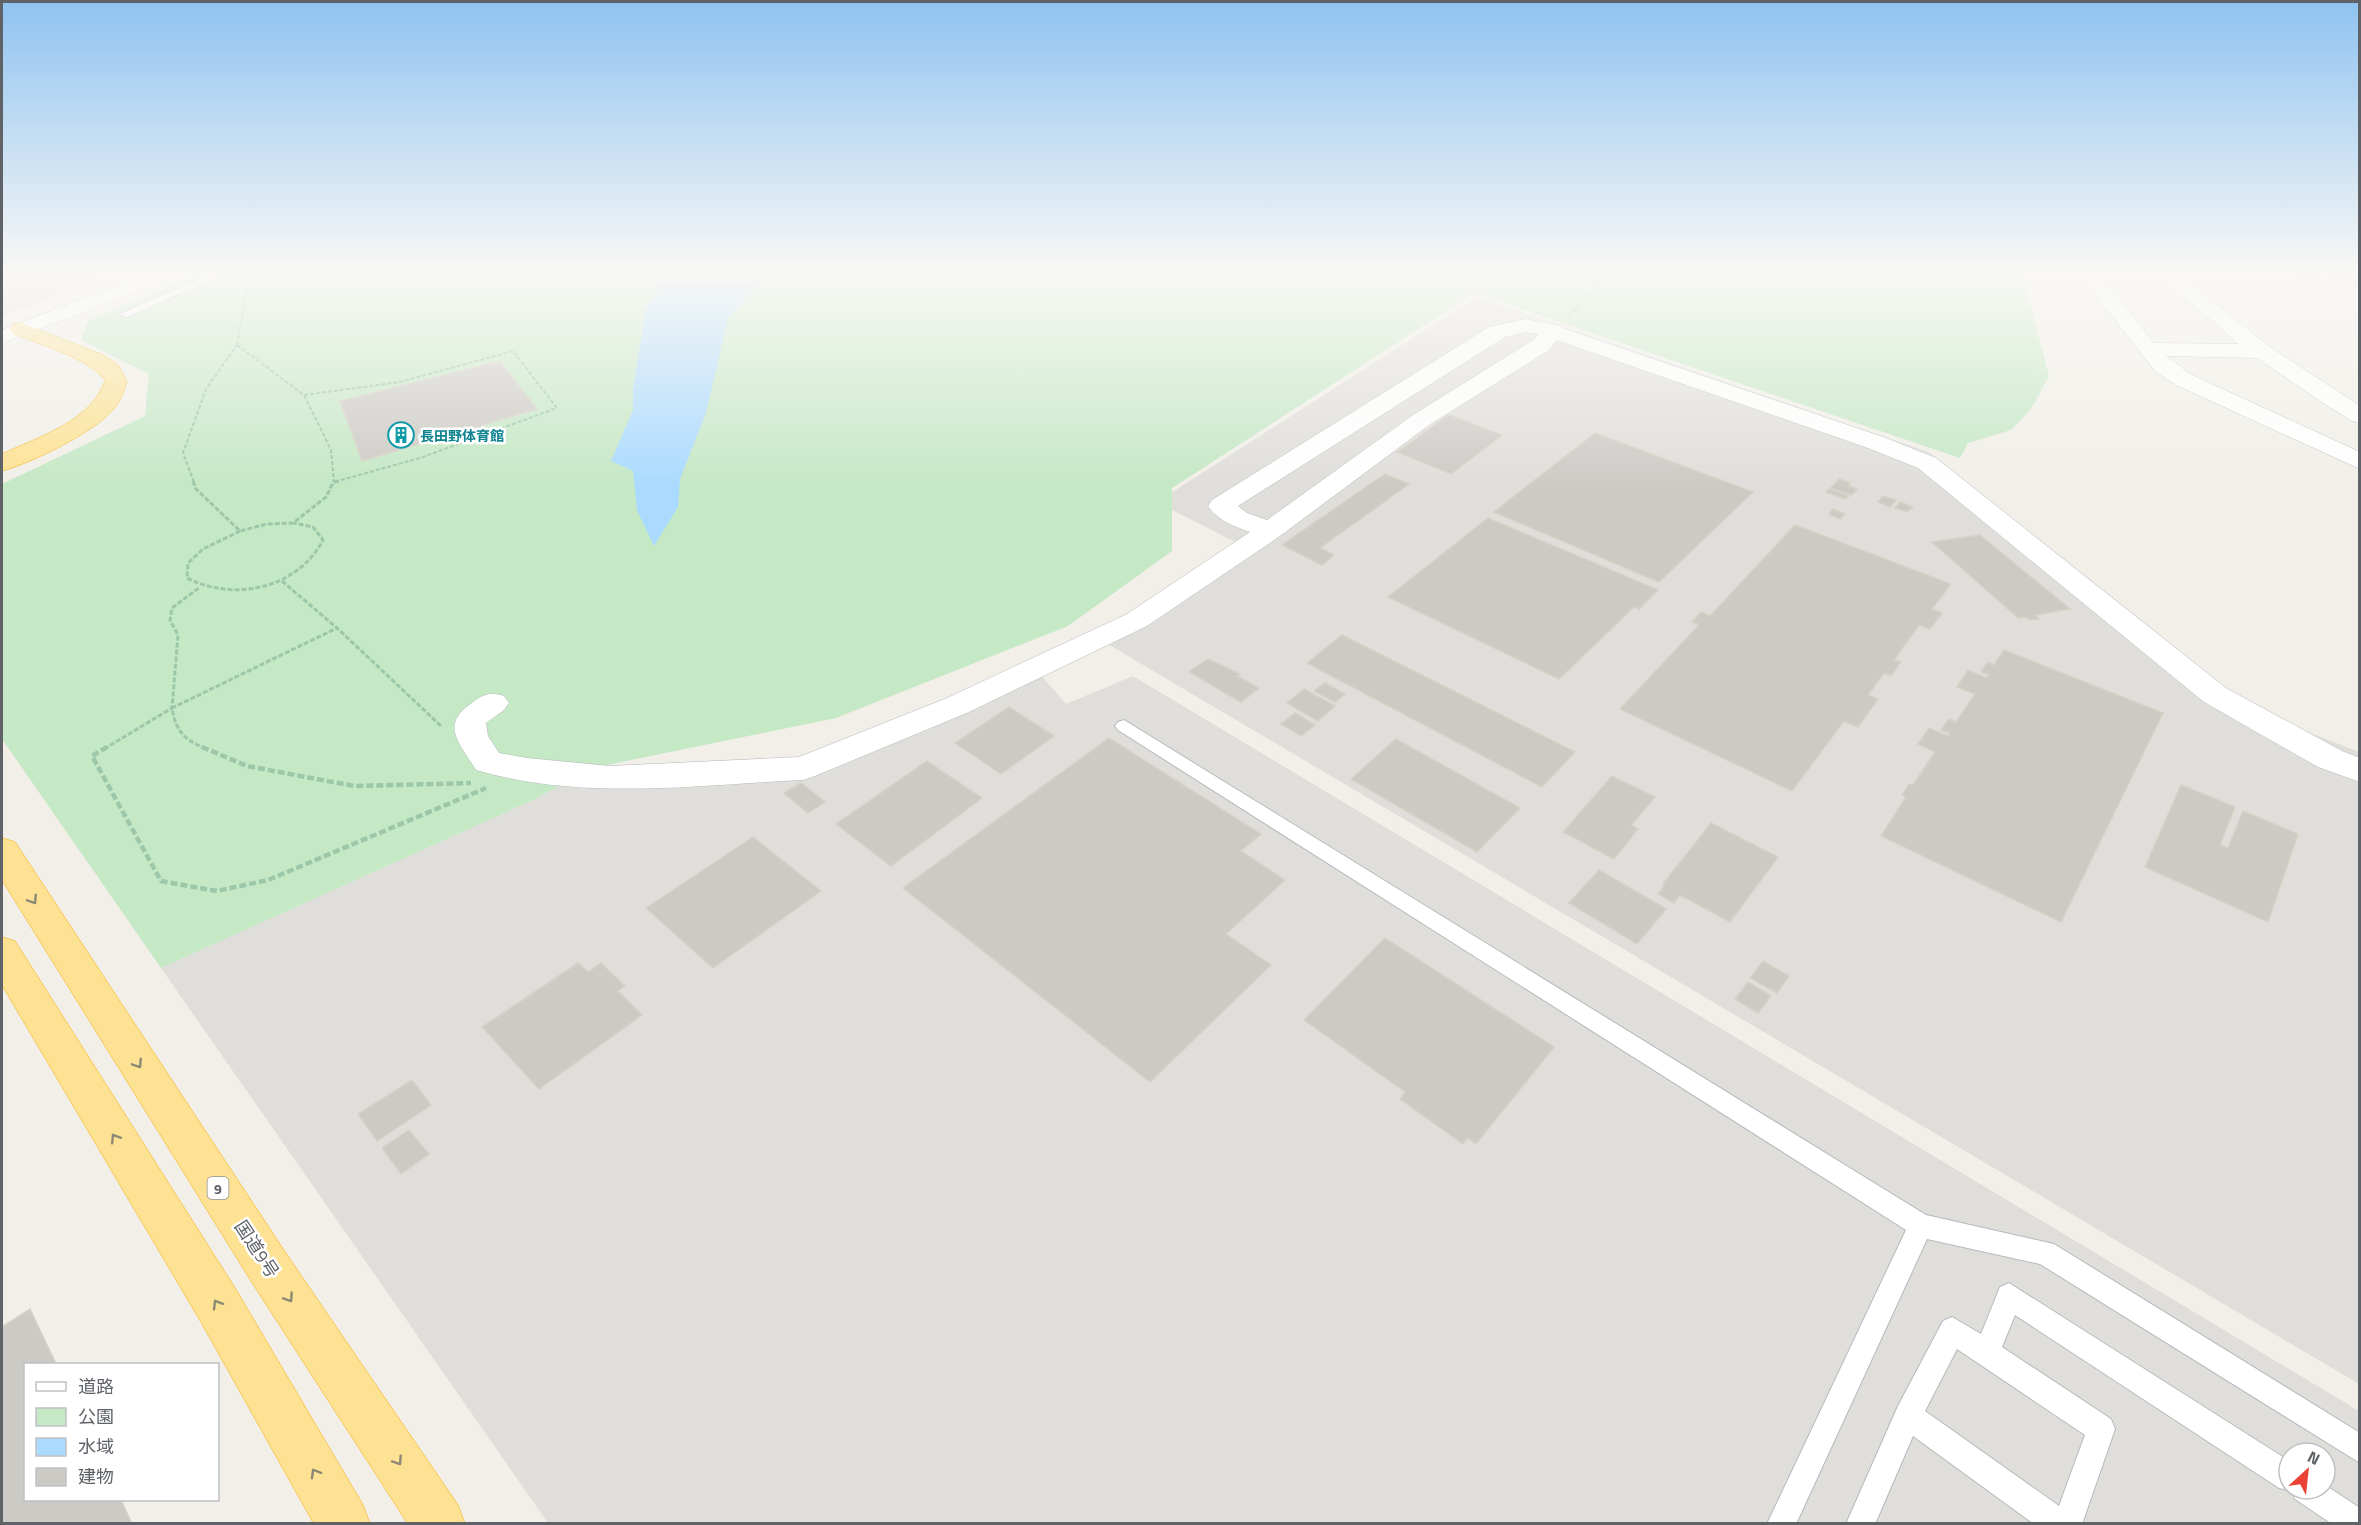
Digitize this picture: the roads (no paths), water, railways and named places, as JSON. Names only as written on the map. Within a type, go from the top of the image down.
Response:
[{"type":"highway","points":[[2,463],[88,418],[104,405],[111,395],[116,381],[110,370],[94,360],[45,344]]},
{"type":"highway","points":[[2,451],[88,418]]},
{"type":"highway","name":"国道9号","points":[[2,851],[269,1268],[439,1524]]},
{"type":"highway","points":[[2,952],[218,1305],[344,1524]]},
{"type":"street","points":[[1271,530],[1238,519],[1221,506],[1478,344]]},
{"type":"street","points":[[493,703],[470,718],[472,737],[488,762],[527,770],[610,778],[803,768],[958,705],[1137,620],[1271,530],[1421,420],[1542,344]]},
{"type":"street","points":[[1591,344],[1877,442],[1927,463],[2215,695],[2330,759],[2360,771]]},
{"type":"street","points":[[2143,344],[2163,366],[2184,380],[2360,462]]},
{"type":"street","points":[[2251,344],[2329,399],[2360,416]]},
{"type":"street","points":[[2148,350],[2259,351]]},
{"type":"lane","points":[[1124,726],[1921,1226],[2045,1252],[2360,1449]]},
{"type":"lane","points":[[1781,1524],[1921,1226]]},
{"type":"lane","points":[[1986,1354],[2009,1296],[2277,1470]]},
{"type":"lane","points":[[1860,1524],[1908,1416],[1952,1330],[2101,1429],[2067,1524]]},
{"type":"lane","points":[[1908,1416],[2059,1524]]},
{"type":"lane","points":[[2323,1501],[2358,1524]]},
{"type":"water","points":[[640,344],[722,344],[706,413],[680,479],[678,507],[654,546],[637,510],[633,471],[611,461],[633,410],[633,389]]},
{"type":"place","name":"長田野体育館","points":[[401,435]]}]
